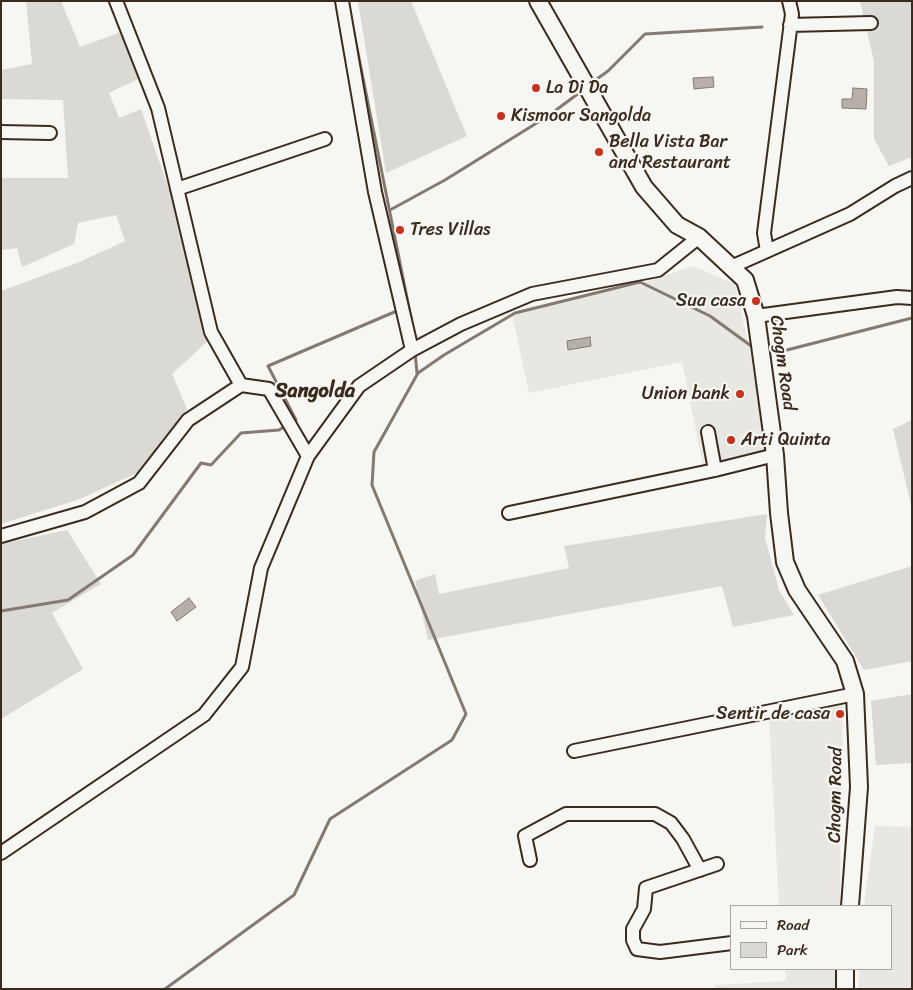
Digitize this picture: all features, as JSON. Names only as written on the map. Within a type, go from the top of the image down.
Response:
[{"type":"main road","name":"Chogm Road","points":[[538,1],[644,187],[677,225],[699,237],[746,280],[756,316],[775,456],[785,562],[797,590],[845,661],[855,694],[860,787],[850,905]]},
{"type":"main road","points":[[845,970],[845,989]]},
{"type":"street","points":[[116,1],[158,108],[211,332],[241,385]]},
{"type":"street","points":[[342,1],[375,192],[412,350]]},
{"type":"street","points":[[767,251],[764,233],[792,14],[789,1]]},
{"type":"street","points":[[790,26],[871,23]]},
{"type":"street","points":[[1,132],[50,133]]},
{"type":"street","points":[[177,189],[325,139]]},
{"type":"street","points":[[731,267],[850,214],[895,186],[912,178]]},
{"type":"street","points":[[1,852],[204,714],[242,667],[261,568],[308,456],[358,386],[412,350],[461,324],[532,294],[658,270],[699,237]]},
{"type":"street","points":[[756,316],[897,297],[912,298]]},
{"type":"street","points":[[1,536],[85,512],[139,483],[188,420],[241,385],[269,389],[308,456]]},
{"type":"street","points":[[708,432],[714,470]]},
{"type":"street","points":[[509,513],[775,456]]},
{"type":"street","points":[[574,751],[855,694]]},
{"type":"street","points":[[530,860],[525,836],[566,814],[655,814],[671,823],[683,838],[700,870]]},
{"type":"street","points":[[717,864],[646,888],[644,909],[634,929],[633,940],[637,949],[660,952],[730,943]]},
{"type":"shaded area","points":[[713,77],[714,87],[694,89],[693,78]]},
{"type":"shaded area","points":[[853,88],[867,89],[866,109],[842,108],[842,99],[852,99]]},
{"type":"shaded area","points":[[693,266],[735,284],[768,453],[703,465],[682,362],[529,393],[512,314],[637,285]]},
{"type":"shaded area","points":[[590,337],[591,346],[568,350],[567,341]]},
{"type":"shaded area","points":[[189,598],[196,607],[177,621],[171,612]]},
{"type":"shaded area","points":[[843,702],[840,905],[779,905],[769,716]]},
{"type":"shaded area","points":[[875,826],[912,827],[912,989],[858,989],[859,970],[893,970],[893,905],[864,905]]},
{"type":"shaded area","points":[[785,970],[837,970],[836,989],[715,989],[715,985],[786,981]]},
{"type":"green space","points":[[26,1],[61,1],[80,47],[121,32],[140,78],[109,93],[119,118],[141,109],[173,201],[209,340],[172,374],[187,409],[139,472],[80,499],[1,524],[1,291],[77,263],[125,241],[116,215],[78,223],[74,244],[22,267],[17,248],[1,250],[1,178],[68,178],[63,100],[1,99],[1,70],[32,64]]},
{"type":"green space","points":[[411,1],[467,136],[386,173],[358,2]]},
{"type":"green space","points":[[860,1],[912,1],[912,157],[889,166],[874,139],[874,62]]},
{"type":"green space","points":[[912,420],[912,509],[893,429]]},
{"type":"green space","points":[[767,514],[765,538],[779,590],[794,615],[733,627],[722,586],[428,640],[415,581],[435,574],[439,594],[569,568],[564,546]]},
{"type":"green space","points":[[67,530],[101,584],[52,613],[83,669],[1,719],[1,544]]},
{"type":"green space","points":[[912,566],[912,661],[864,670],[818,595]]},
{"type":"green space","points":[[912,694],[912,763],[876,765],[871,701]]},
{"type":"waterway","points":[[351,18],[413,328]]},
{"type":"waterway","points":[[590,84],[608,71],[645,34],[762,27]]},
{"type":"waterway","points":[[390,210],[445,180],[548,116],[583,90]]},
{"type":"waterway","points":[[165,989],[294,895],[330,819],[452,740],[466,714],[372,485],[374,452],[418,373],[444,355],[515,313],[640,282],[710,316],[754,348]]},
{"type":"waterway","points":[[293,422],[296,420],[268,366],[399,310]]},
{"type":"waterway","points":[[765,350],[779,352],[912,318]]},
{"type":"waterway","points":[[415,352],[417,373]]},
{"type":"waterway","points":[[1,611],[68,600],[133,555],[201,463],[211,465],[241,433],[279,430],[287,425]]},
{"type":"place","name":"La Di Da","points":[[536,88]]},
{"type":"place","name":"Kismoor Sangolda","points":[[501,116]]},
{"type":"place","name":"Bella Vista Bar and Restaurant","points":[[599,152]]},
{"type":"place","name":"Tres Villas","points":[[400,230]]},
{"type":"place","name":"Sua casa","points":[[756,301]]},
{"type":"place","name":"Union bank","points":[[740,394]]},
{"type":"place","name":"Arti Quinta","points":[[731,440]]},
{"type":"place","name":"Sentir de casa","points":[[840,714]]},
{"type":"district","name":"Sangolda","points":[[315,392]]}]
